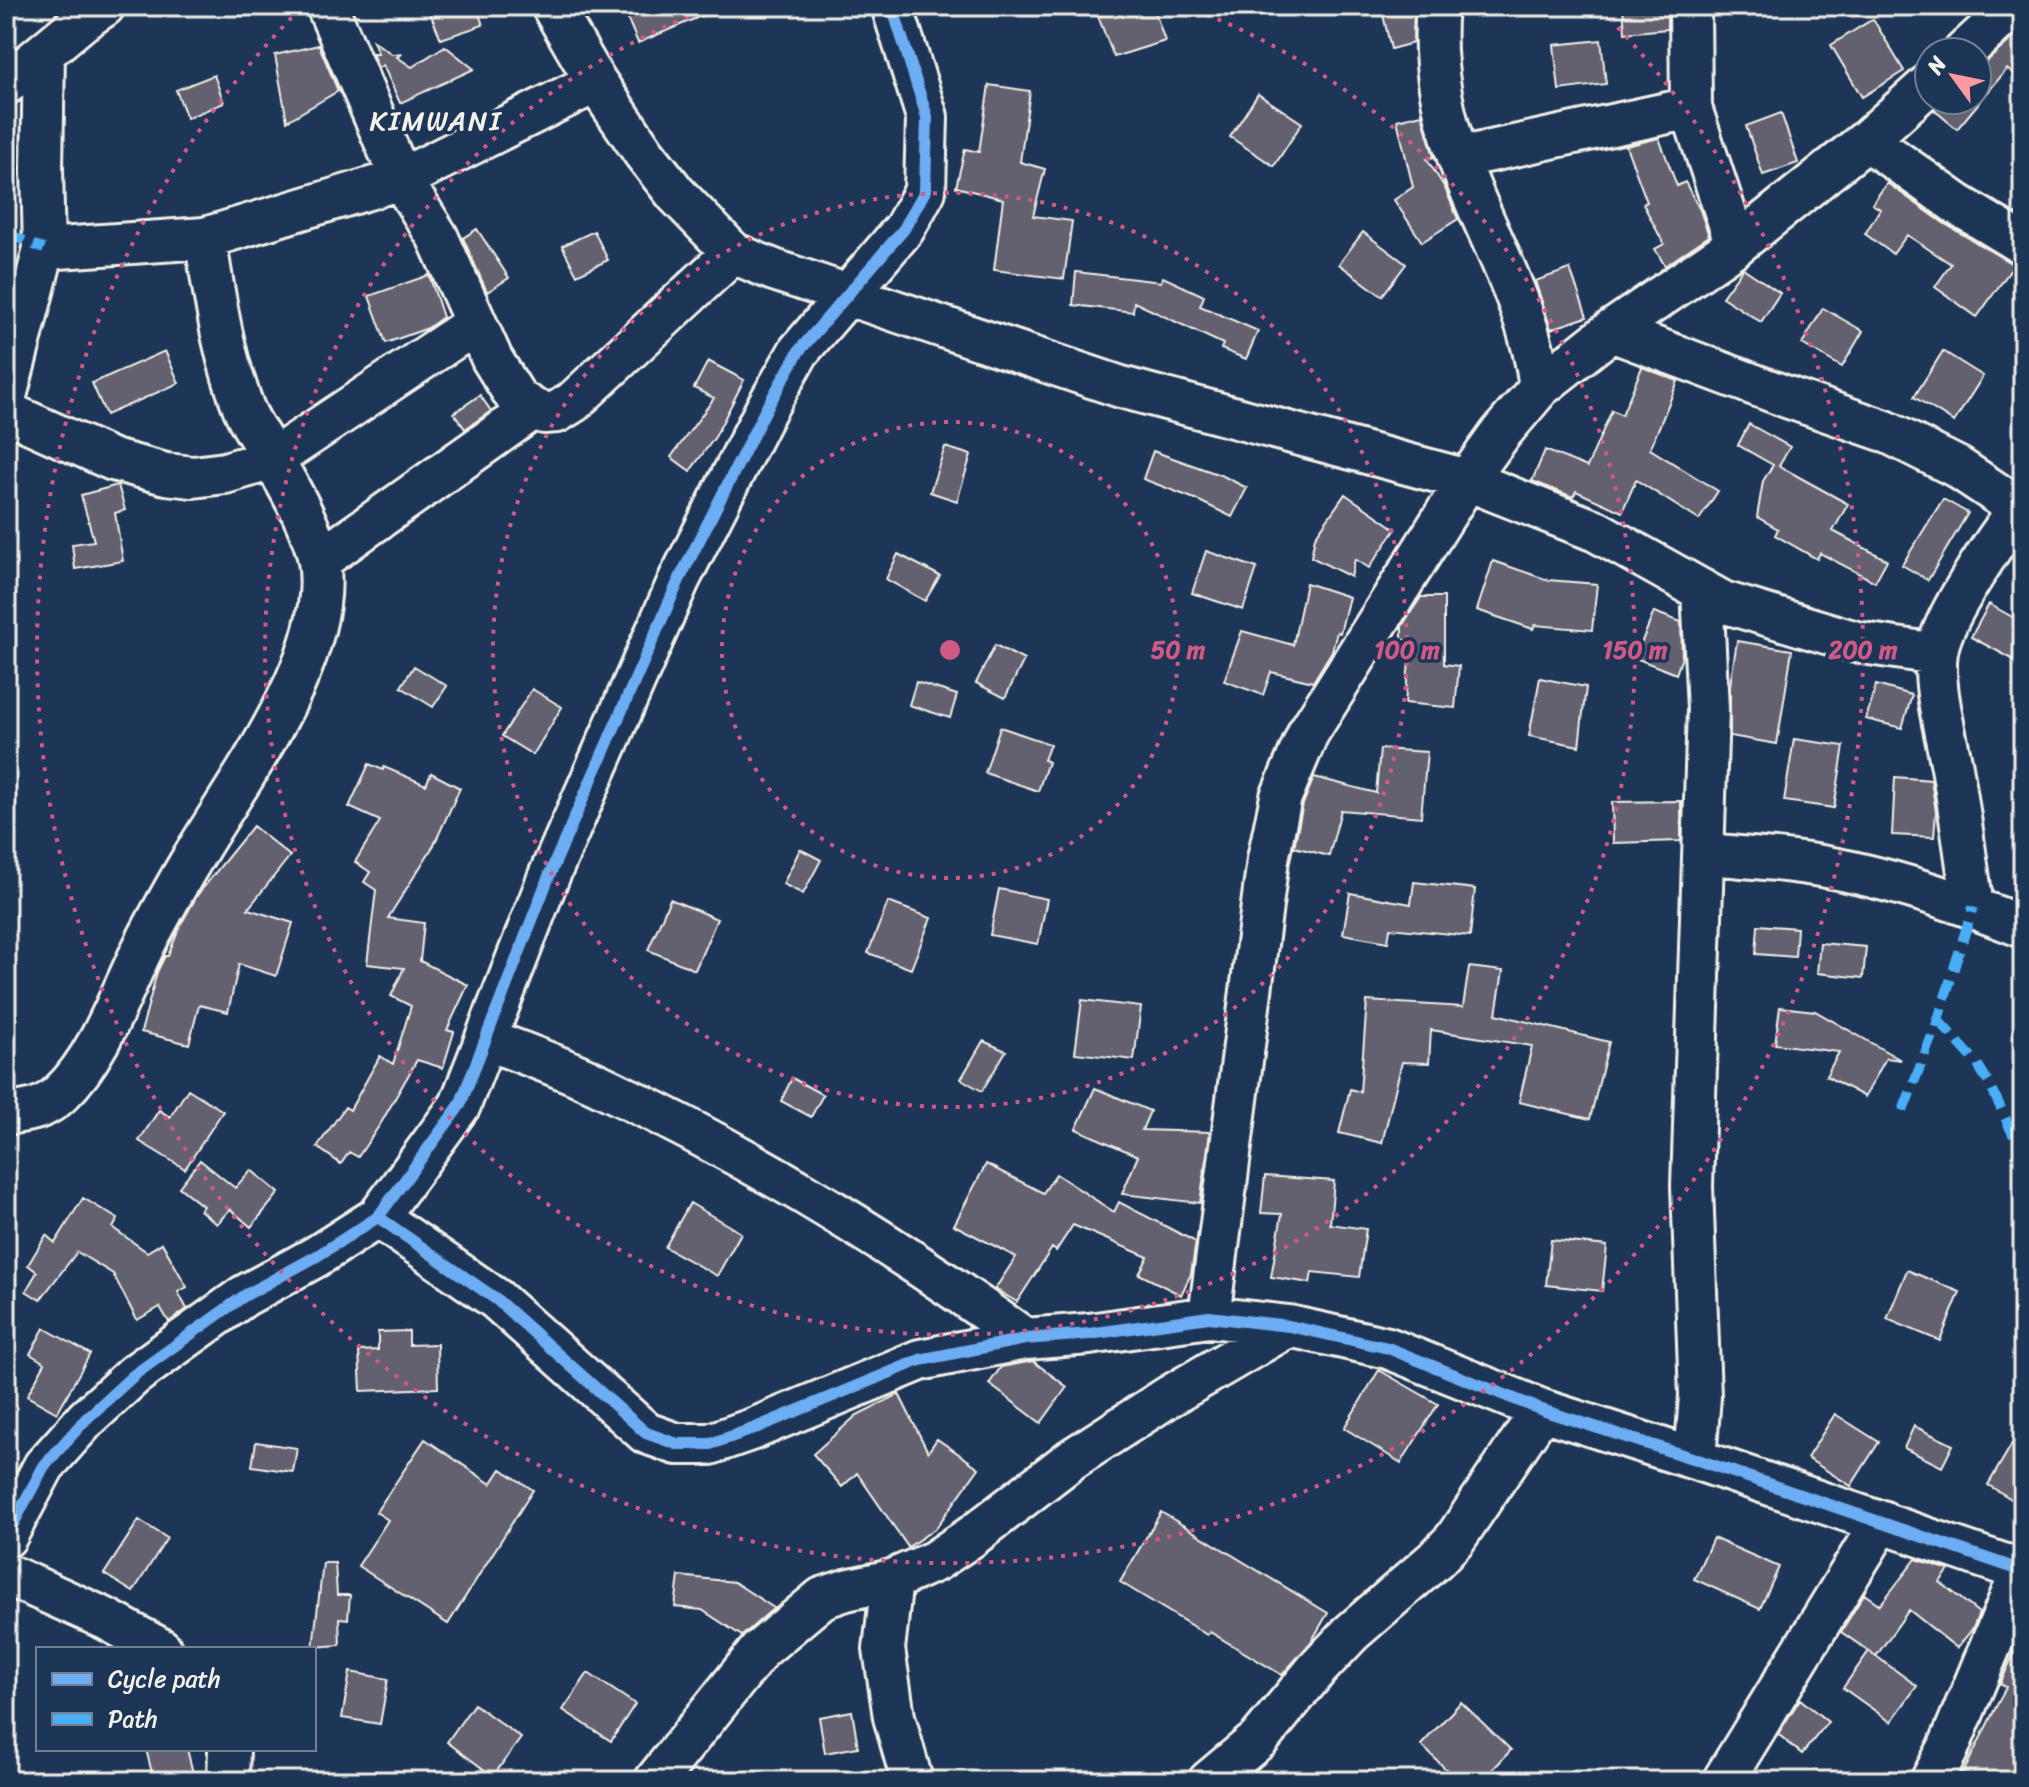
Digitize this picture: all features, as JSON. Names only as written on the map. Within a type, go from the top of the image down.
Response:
[{"type":"street","points":[[6,84],[104,6]]},
{"type":"street","points":[[327,6],[401,179],[437,236],[492,359],[517,399],[533,409],[544,413],[557,412],[573,402],[733,253]]},
{"type":"street","points":[[552,6],[596,82],[676,194],[733,253],[774,270],[1121,387],[1467,480],[1596,531],[1723,602],[1856,642],[1936,654]]},
{"type":"street","points":[[6,1537],[44,1466],[86,1419],[134,1375],[244,1296],[317,1256],[378,1217],[460,1105],[549,876],[679,580],[799,351],[904,229],[925,191],[927,117],[892,6]]},
{"type":"street","points":[[1437,6],[1436,59],[1444,112],[1458,158],[1517,298],[1536,354],[1540,387]]},
{"type":"street","points":[[1690,6],[1691,108],[1736,245]]},
{"type":"street","points":[[1981,36],[2014,6]]},
{"type":"street","points":[[6,396],[44,249],[44,53]]},
{"type":"street","points":[[44,249],[205,238],[401,179],[596,82]]},
{"type":"street","points":[[1209,1317],[1268,859],[1281,797],[1308,733],[1467,480],[1540,387],[1611,331],[1736,245],[1867,140],[1913,98]]},
{"type":"street","points":[[1458,158],[1691,108]]},
{"type":"street","points":[[1867,140],[1957,204],[2023,244]]},
{"type":"street","points":[[6,1114],[39,1110],[62,1093],[96,1046],[148,937],[199,847],[256,757],[292,688],[314,631],[319,601],[319,561],[308,528],[244,408],[223,342],[205,238]]},
{"type":"street","points":[[6,412],[113,460],[166,474],[193,477],[225,473],[273,459],[475,324]]},
{"type":"street","points":[[1611,331],[1885,431],[1957,467],[2022,507],[2007,524],[1964,593],[1941,635],[1936,654],[1940,701],[1973,907]]},
{"type":"street","points":[[319,561],[533,409]]},
{"type":"street","points":[[1695,1459],[1700,1396],[1692,1186],[1708,709],[1702,590]]},
{"type":"street","points":[[1705,854],[1783,861],[1852,872],[1973,907],[2023,927]]},
{"type":"street","points":[[486,1039],[602,1086],[705,1138],[791,1186],[949,1284],[1025,1339]]},
{"type":"street","points":[[378,1217],[496,1299],[646,1433],[677,1444],[710,1444],[920,1360],[1025,1339],[1089,1334],[1209,1317],[1289,1326],[1388,1348],[1542,1410],[2023,1569],[1948,1749],[1931,1781]]},
{"type":"street","points":[[655,1781],[760,1650],[822,1598],[892,1580],[935,1561],[1072,1459],[1168,1397],[1289,1326]]},
{"type":"street","points":[[1209,1781],[1259,1739],[1351,1633],[1455,1539],[1542,1410]]},
{"type":"street","points":[[1723,1781],[1882,1521]]},
{"type":"street","points":[[6,1574],[106,1619],[157,1647]]},
{"type":"street","points":[[892,1580],[884,1649],[894,1717],[912,1781]]},
{"type":"street","points":[[228,1781],[229,1751]]},
{"type":"building","points":[[427,6],[476,6],[483,25],[441,39]]},
{"type":"building","points":[[622,6],[725,6],[638,43]]},
{"type":"building","points":[[1094,6],[1153,6],[1165,41],[1114,57]]},
{"type":"building","points":[[1381,6],[1414,6],[1413,43],[1391,49]]},
{"type":"building","points":[[1623,6],[1667,6],[1667,29],[1625,33]]},
{"type":"building","points":[[1873,19],[1904,71],[1862,97],[1831,45]]},
{"type":"building","points":[[2023,29],[2023,81],[2007,69],[1993,86],[1993,56]]},
{"type":"building","points":[[1601,40],[1606,84],[1559,90],[1554,45]]},
{"type":"building","points":[[373,41],[392,54],[401,54],[397,57],[412,67],[445,46],[474,69],[400,103],[383,65],[378,68],[372,53],[378,53]]},
{"type":"building","points":[[319,45],[338,91],[287,121],[275,55]]},
{"type":"building","points":[[214,75],[224,103],[187,118],[176,90]]},
{"type":"building","points":[[989,85],[1030,91],[1020,162],[1045,169],[1033,216],[1072,221],[1064,279],[994,270],[1003,199],[956,187],[965,149],[979,152]]},
{"type":"building","points":[[1258,94],[1302,123],[1274,166],[1230,137]]},
{"type":"building","points":[[1781,113],[1798,163],[1763,175],[1746,126]]},
{"type":"building","points":[[1422,114],[1434,157],[1427,159],[1445,188],[1458,219],[1422,242],[1394,200],[1413,187],[1397,120]]},
{"type":"building","points":[[1941,116],[1968,116],[1957,129]]},
{"type":"building","points":[[1659,138],[1677,186],[1685,182],[1709,236],[1665,266],[1655,249],[1664,244],[1643,204],[1647,202],[1626,146]]},
{"type":"building","points":[[1887,183],[1945,224],[2014,265],[1977,317],[1935,287],[1951,264],[1907,235],[1893,254],[1865,234],[1880,209],[1872,204]]},
{"type":"building","points":[[477,229],[509,278],[487,292],[463,238]]},
{"type":"building","points":[[594,231],[608,260],[577,275],[562,246]]},
{"type":"building","points":[[1363,232],[1406,264],[1382,296],[1339,264]]},
{"type":"building","points":[[1743,268],[1780,293],[1761,322],[1722,297]]},
{"type":"building","points":[[1570,269],[1587,317],[1551,329],[1535,281]]},
{"type":"building","points":[[1076,272],[1161,282],[1163,277],[1204,296],[1200,306],[1258,331],[1246,359],[1221,349],[1223,344],[1134,302],[1133,312],[1073,305]]},
{"type":"building","points":[[429,275],[443,317],[428,328],[386,343],[369,296]]},
{"type":"building","points":[[1823,308],[1863,331],[1842,367],[1802,344]]},
{"type":"building","points":[[165,351],[179,383],[106,415],[92,383]]},
{"type":"building","points":[[1943,351],[1983,376],[1954,422],[1914,397]]},
{"type":"building","points":[[708,361],[744,380],[715,437],[690,471],[671,457],[714,398],[694,388]]},
{"type":"building","points":[[1642,367],[1678,381],[1650,449],[1718,491],[1699,520],[1636,480],[1622,512],[1576,491],[1573,497],[1532,481],[1545,450],[1587,467],[1612,410],[1622,415]]},
{"type":"building","points":[[480,395],[491,411],[465,429],[454,413]]},
{"type":"building","points":[[1749,424],[1790,447],[1779,466],[1848,504],[1833,531],[1887,560],[1875,582],[1820,553],[1817,559],[1775,535],[1778,529],[1757,517],[1763,481],[1773,465],[1738,445]]},
{"type":"building","points":[[945,447],[971,455],[957,501],[930,492]]},
{"type":"building","points":[[1153,451],[1247,488],[1232,517],[1143,479]]},
{"type":"building","points":[[118,485],[125,510],[115,513],[123,561],[75,569],[72,544],[94,541],[81,495]]},
{"type":"building","points":[[1345,494],[1396,529],[1369,568],[1355,559],[1351,577],[1311,557],[1315,537]]},
{"type":"building","points":[[1943,499],[1968,513],[1928,580],[1902,565]]},
{"type":"building","points":[[1206,551],[1257,568],[1243,610],[1192,593]]},
{"type":"building","points":[[898,554],[940,576],[925,601],[886,579]]},
{"type":"building","points":[[1493,561],[1548,580],[1597,584],[1592,630],[1535,625],[1533,629],[1477,610]]},
{"type":"building","points":[[1306,583],[1349,597],[1340,633],[1337,632],[1332,651],[1313,682],[1271,672],[1263,695],[1224,681],[1242,631],[1293,645]]},
{"type":"building","points":[[1421,597],[1444,597],[1444,664],[1459,666],[1455,708],[1405,703],[1411,640],[1402,640],[1402,626]]},
{"type":"building","points":[[1989,604],[2023,623],[2023,643],[2014,660],[1971,637]]},
{"type":"building","points":[[1654,612],[1681,622],[1682,657],[1676,674],[1635,658]]},
{"type":"building","points":[[1737,641],[1792,650],[1777,744],[1730,736],[1730,685]]},
{"type":"building","points":[[995,645],[1024,660],[1005,698],[976,683]]},
{"type":"building","points":[[414,666],[447,686],[433,707],[401,687]]},
{"type":"building","points":[[1540,678],[1586,687],[1579,746],[1529,736]]},
{"type":"building","points":[[916,682],[957,695],[950,718],[909,705]]},
{"type":"building","points":[[1876,685],[1912,695],[1902,728],[1866,719]]},
{"type":"building","points":[[532,689],[562,707],[533,755],[502,736]]},
{"type":"building","points":[[1000,727],[1050,744],[1044,760],[1048,762],[1038,791],[985,773]]},
{"type":"building","points":[[1794,739],[1844,746],[1834,808],[1784,801]]},
{"type":"building","points":[[1380,749],[1427,752],[1421,817],[1341,810],[1329,856],[1294,847],[1303,804],[1314,777],[1376,793]]},
{"type":"building","points":[[369,764],[426,785],[431,773],[460,788],[434,845],[388,918],[424,923],[420,961],[468,985],[447,1030],[454,1032],[443,1068],[417,1060],[358,1157],[349,1152],[341,1164],[317,1147],[345,1107],[350,1110],[380,1056],[393,1064],[411,1006],[391,996],[404,968],[367,964],[376,890],[364,882],[370,872],[355,862],[380,821],[349,807]]},
{"type":"building","points":[[1895,777],[1931,780],[1936,812],[1934,837],[1892,835]]},
{"type":"building","points":[[1681,801],[1681,841],[1613,843],[1612,802]]},
{"type":"building","points":[[253,826],[290,856],[248,909],[293,923],[276,976],[239,964],[228,1012],[199,1005],[189,1044],[141,1032],[157,972],[165,956],[168,956],[181,924],[198,894]]},
{"type":"building","points":[[800,849],[821,860],[803,894],[783,884]]},
{"type":"building","points":[[1414,882],[1475,889],[1470,936],[1390,928],[1388,942],[1343,934],[1350,893],[1411,904]]},
{"type":"building","points":[[999,889],[1047,899],[1038,944],[990,935]]},
{"type":"building","points":[[670,899],[717,919],[695,970],[648,950]]},
{"type":"building","points":[[888,902],[931,918],[911,969],[868,953]]},
{"type":"building","points":[[1758,925],[1797,928],[1795,957],[1756,954]]},
{"type":"building","points":[[1820,943],[1866,947],[1863,978],[1817,973]]},
{"type":"building","points":[[1469,967],[1503,971],[1496,1014],[1609,1042],[1590,1119],[1519,1102],[1532,1046],[1431,1030],[1429,1063],[1402,1062],[1382,1143],[1339,1133],[1350,1089],[1360,1092],[1367,1001],[1463,1007]]},
{"type":"building","points":[[1082,1000],[1141,1007],[1134,1060],[1075,1053]]},
{"type":"building","points":[[1780,1007],[1815,1011],[1901,1060],[1886,1058],[1865,1097],[1826,1076],[1839,1052],[1775,1044]]},
{"type":"building","points":[[983,1041],[1006,1051],[982,1091],[961,1079]]},
{"type":"building","points":[[792,1078],[823,1095],[811,1117],[781,1101]]},
{"type":"building","points":[[1095,1088],[1150,1111],[1142,1130],[1210,1132],[1200,1203],[1122,1194],[1138,1156],[1076,1129]]},
{"type":"building","points":[[188,1089],[223,1111],[185,1169],[139,1141],[159,1110],[170,1117]]},
{"type":"building","points":[[200,1160],[235,1188],[251,1170],[279,1193],[251,1227],[230,1209],[217,1224],[200,1210],[203,1206],[179,1187]]},
{"type":"building","points":[[986,1164],[1043,1193],[1056,1174],[1114,1212],[1119,1202],[1196,1242],[1191,1274],[1181,1295],[1139,1274],[1148,1257],[1073,1225],[1056,1251],[1052,1248],[1017,1302],[995,1289],[1016,1257],[954,1225]]},
{"type":"building","points":[[1265,1176],[1334,1181],[1330,1224],[1366,1229],[1359,1277],[1312,1272],[1310,1283],[1271,1277],[1282,1214],[1261,1213]]},
{"type":"building","points":[[83,1198],[118,1219],[113,1228],[147,1252],[162,1243],[187,1287],[178,1292],[187,1309],[169,1322],[160,1307],[137,1320],[113,1274],[77,1252],[40,1300],[26,1291],[37,1272],[28,1265],[46,1235],[55,1243]]},
{"type":"building","points":[[690,1203],[741,1233],[717,1276],[665,1247]]},
{"type":"building","points":[[1551,1240],[1607,1246],[1602,1291],[1546,1285]]},
{"type":"building","points":[[1907,1270],[1960,1292],[1940,1341],[1887,1319]]},
{"type":"building","points":[[44,1328],[90,1354],[57,1413],[27,1396],[45,1363],[30,1354]]},
{"type":"building","points":[[409,1331],[409,1345],[437,1344],[438,1388],[361,1391],[359,1351],[378,1350],[378,1332]]},
{"type":"building","points":[[1033,1361],[1067,1387],[1041,1423],[989,1384],[1001,1367]]},
{"type":"building","points":[[1379,1370],[1438,1404],[1401,1463],[1344,1428]]},
{"type":"building","points":[[899,1394],[928,1452],[937,1439],[979,1468],[936,1528],[908,1547],[857,1473],[842,1487],[813,1454],[857,1415]]},
{"type":"building","points":[[1835,1414],[1879,1442],[1851,1486],[1807,1458]]},
{"type":"building","points":[[2023,1425],[2023,1506],[1988,1485]]},
{"type":"building","points":[[1914,1426],[1953,1445],[1942,1467],[1904,1448]]},
{"type":"building","points":[[425,1439],[491,1484],[501,1469],[533,1490],[448,1624],[358,1566],[388,1520],[376,1512]]},
{"type":"building","points":[[256,1442],[297,1448],[293,1472],[252,1466]]},
{"type":"building","points":[[1161,1512],[1328,1613],[1311,1642],[1282,1675],[1210,1632],[1207,1635],[1120,1582]]},
{"type":"building","points":[[139,1520],[167,1538],[133,1592],[104,1574]]},
{"type":"building","points":[[1713,1538],[1779,1567],[1760,1609],[1694,1579]]},
{"type":"building","points":[[1916,1559],[1949,1570],[1940,1582],[1979,1613],[1973,1628],[1957,1648],[1909,1610],[1876,1656],[1841,1632],[1864,1594],[1880,1605]]},
{"type":"building","points":[[323,1563],[335,1563],[337,1595],[350,1595],[348,1619],[339,1618],[340,1645],[313,1647]]},
{"type":"building","points":[[679,1576],[734,1582],[774,1608],[742,1636],[702,1610],[675,1607]]},
{"type":"building","points":[[2023,1633],[2023,1752],[2008,1781],[1959,1781],[2006,1687],[2000,1684]]},
{"type":"building","points":[[1869,1651],[1917,1686],[1891,1722],[1843,1688]]},
{"type":"building","points":[[350,1672],[388,1679],[380,1724],[342,1718]]},
{"type":"building","points":[[588,1673],[635,1704],[611,1741],[563,1710]]},
{"type":"building","points":[[1800,1699],[1828,1722],[1802,1754],[1778,1734]]},
{"type":"building","points":[[1461,1702],[1511,1750],[1482,1781],[1458,1781],[1421,1745]]},
{"type":"building","points":[[474,1704],[521,1738],[493,1776],[447,1742]]},
{"type":"building","points":[[852,1711],[858,1747],[825,1753],[819,1717]]},
{"type":"building","points":[[146,1751],[188,1751],[195,1781],[154,1781]]},
{"type":"marked path","points":[[6,233],[44,249]]},
{"type":"marked path","points":[[1903,1111],[1938,1020],[1973,907]]},
{"type":"marked path","points":[[1938,1020],[1976,1062],[2023,1156]]},
{"type":"cycle path","points":[[6,1537],[44,1466],[86,1419],[134,1375],[244,1296],[317,1256],[378,1217],[460,1105],[549,876],[679,580],[799,351],[904,229],[925,191],[927,117],[892,6]]},
{"type":"cycle path","points":[[378,1217],[496,1299],[646,1433],[677,1444],[710,1444],[920,1360],[1025,1339],[1089,1334],[1209,1317],[1289,1326],[1388,1348],[1542,1410],[2023,1571]]},
{"type":"district","name":"KIMWANI","points":[[436,120]]}]
